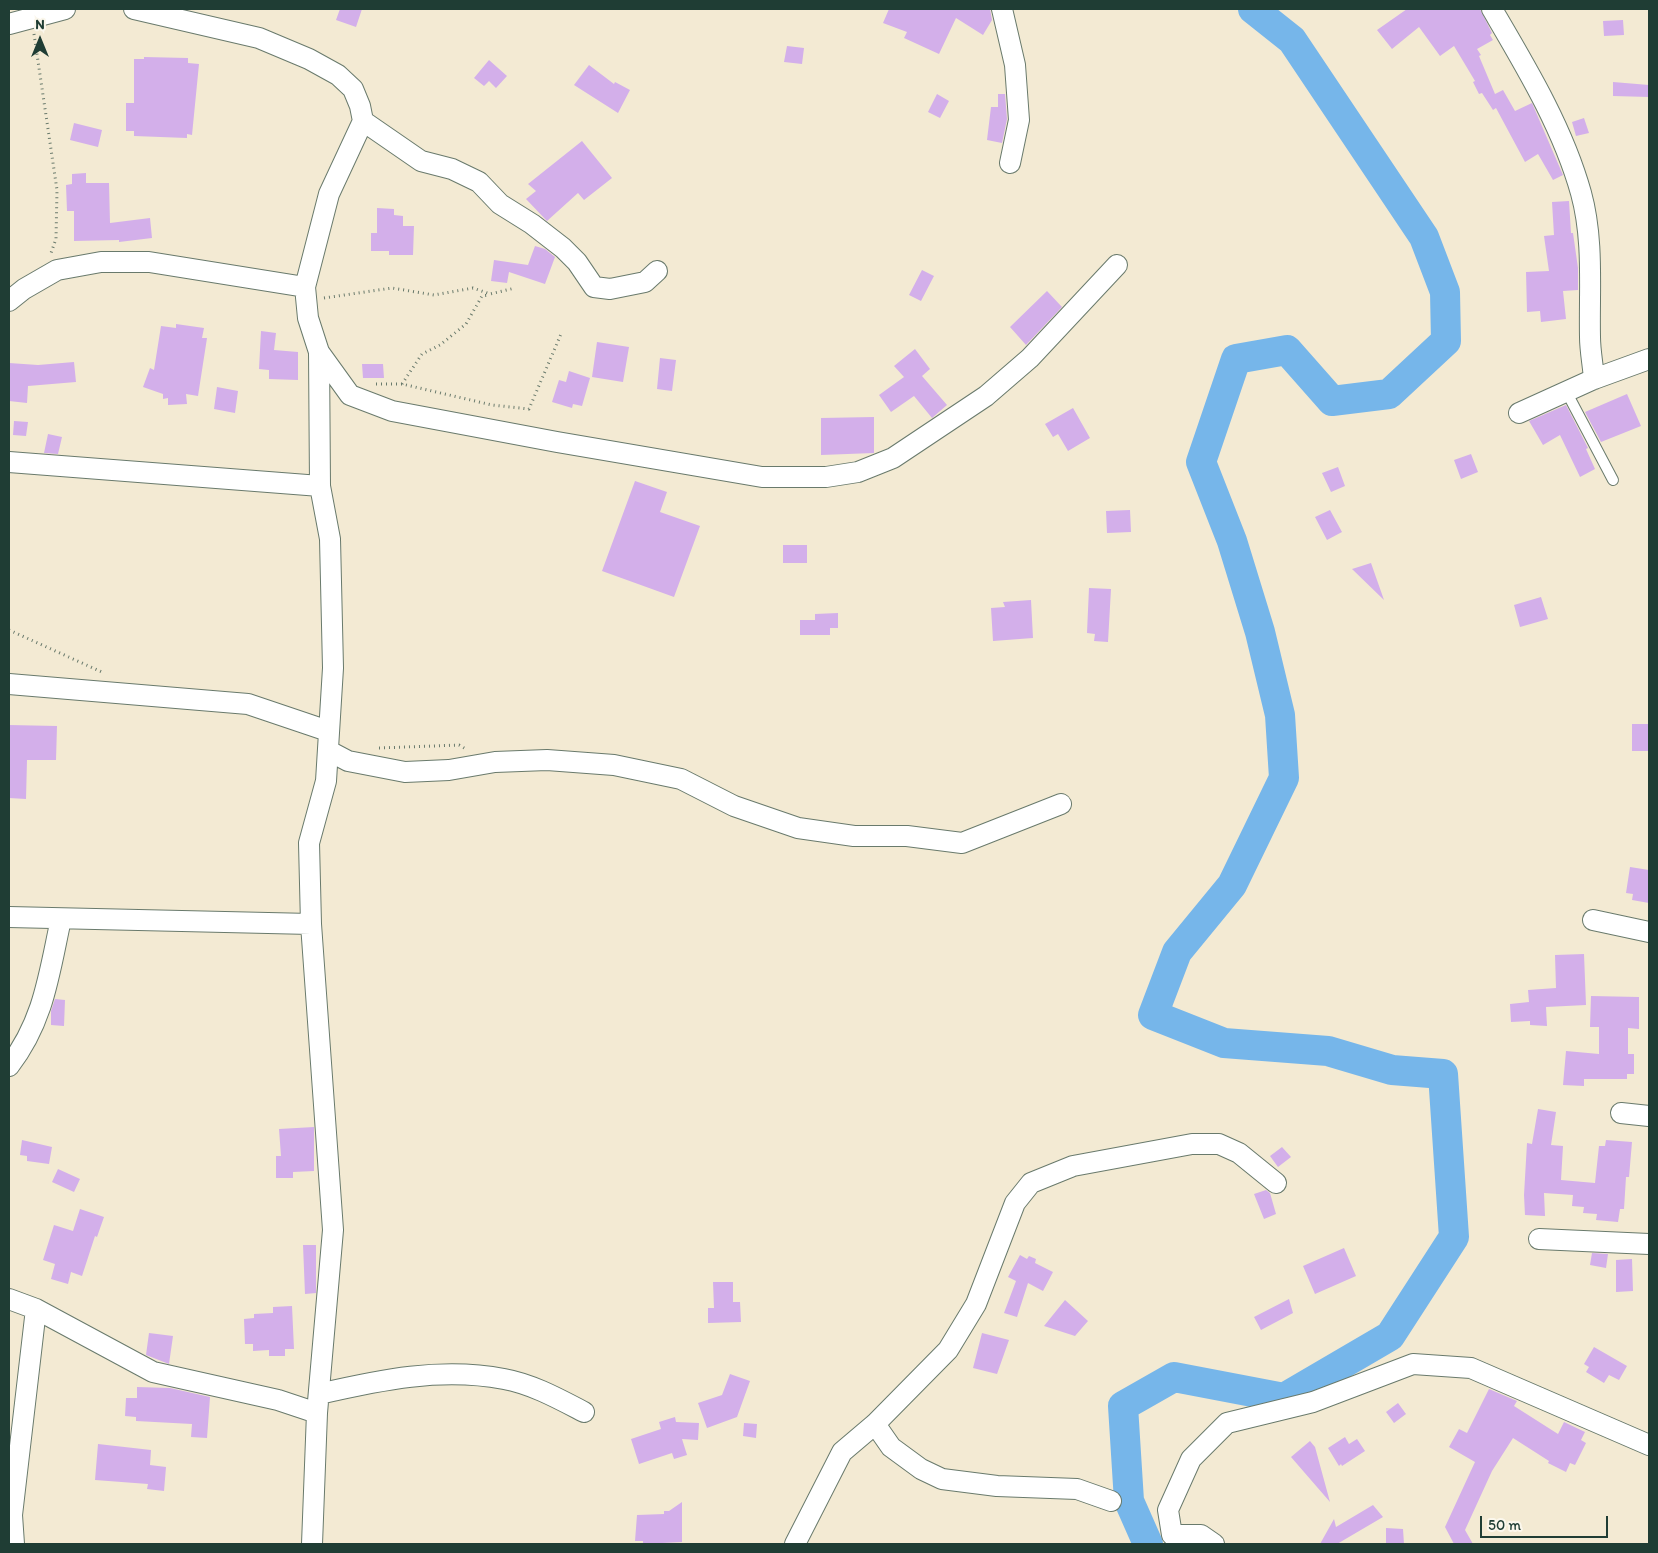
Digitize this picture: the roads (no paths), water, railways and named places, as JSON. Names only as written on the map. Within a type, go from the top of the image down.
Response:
[{"type":"street","points":[[9,24],[32,16],[65,9]]},
{"type":"street","points":[[134,9],[250,36],[309,59],[338,75],[353,89],[360,106],[362,121],[328,194],[305,292],[308,318],[319,352],[320,486],[330,539],[333,668],[326,781],[309,843],[311,924],[333,1230],[318,1403],[312,1544]]},
{"type":"street","points":[[1002,9],[1015,65],[1018,120],[1010,163]]},
{"type":"street","points":[[1492,9],[1536,85],[1568,154],[1582,195],[1592,272],[1590,339],[1594,379]]},
{"type":"street","points":[[362,121],[422,161],[452,169],[479,182],[500,204],[532,224],[563,248],[594,287],[610,289],[645,282],[656,271]]},
{"type":"street","points":[[9,301],[24,289],[57,270],[101,262],[149,262],[305,292]]},
{"type":"street","points":[[319,352],[350,395],[392,411],[762,477],[826,477],[858,472],[893,458],[986,396],[1030,358],[1117,265]]},
{"type":"street","points":[[1519,413],[1594,379],[1649,359]]},
{"type":"street","points":[[9,462],[320,486]]},
{"type":"street","points":[[9,684],[248,704],[328,731]]},
{"type":"street","points":[[329,751],[348,761],[405,772],[449,770],[495,762],[547,760],[614,765],[681,779],[734,806],[798,828],[854,836],[907,836],[962,843],[1061,804]]},
{"type":"street","points":[[9,917],[311,924]]},
{"type":"street","points":[[9,1066],[25,1046],[39,1015],[61,919]]},
{"type":"street","points":[[1593,920],[1649,932]]},
{"type":"street","points":[[1621,1114],[1649,1116]]},
{"type":"street","points":[[795,1544],[842,1452],[875,1424],[948,1350],[976,1304],[1015,1202],[1032,1183],[1073,1166],[1192,1144],[1219,1144],[1239,1152],[1276,1183]]},
{"type":"street","points":[[1539,1239],[1649,1244]]},
{"type":"street","points":[[9,1299],[36,1309],[153,1372],[278,1400],[318,1403],[382,1380],[424,1375],[470,1375],[505,1379],[536,1389],[584,1412]]},
{"type":"street","points":[[14,1544],[10,1515],[36,1309]]},
{"type":"street","points":[[1214,1544],[1201,1535],[1172,1535],[1168,1510],[1191,1459],[1228,1423],[1313,1402],[1413,1364],[1471,1368],[1649,1445]]},
{"type":"street","points":[[875,1424],[891,1447],[921,1469],[942,1480],[997,1486],[1077,1489],[1111,1500]]},
{"type":"lane","points":[[1566,391],[1613,480]]},
{"type":"waterway","points":[[1148,1544],[1129,1501],[1123,1406],[1174,1377],[1284,1398],[1390,1336],[1454,1237],[1443,1074],[1392,1070],[1328,1051],[1224,1043],[1153,1015],[1177,952],[1232,885],[1284,778],[1280,715],[1260,632],[1232,541],[1201,462],[1236,359],[1287,350],[1332,401],[1389,394],[1446,341],[1445,292],[1424,237],[1292,40],[1253,9]]}]
